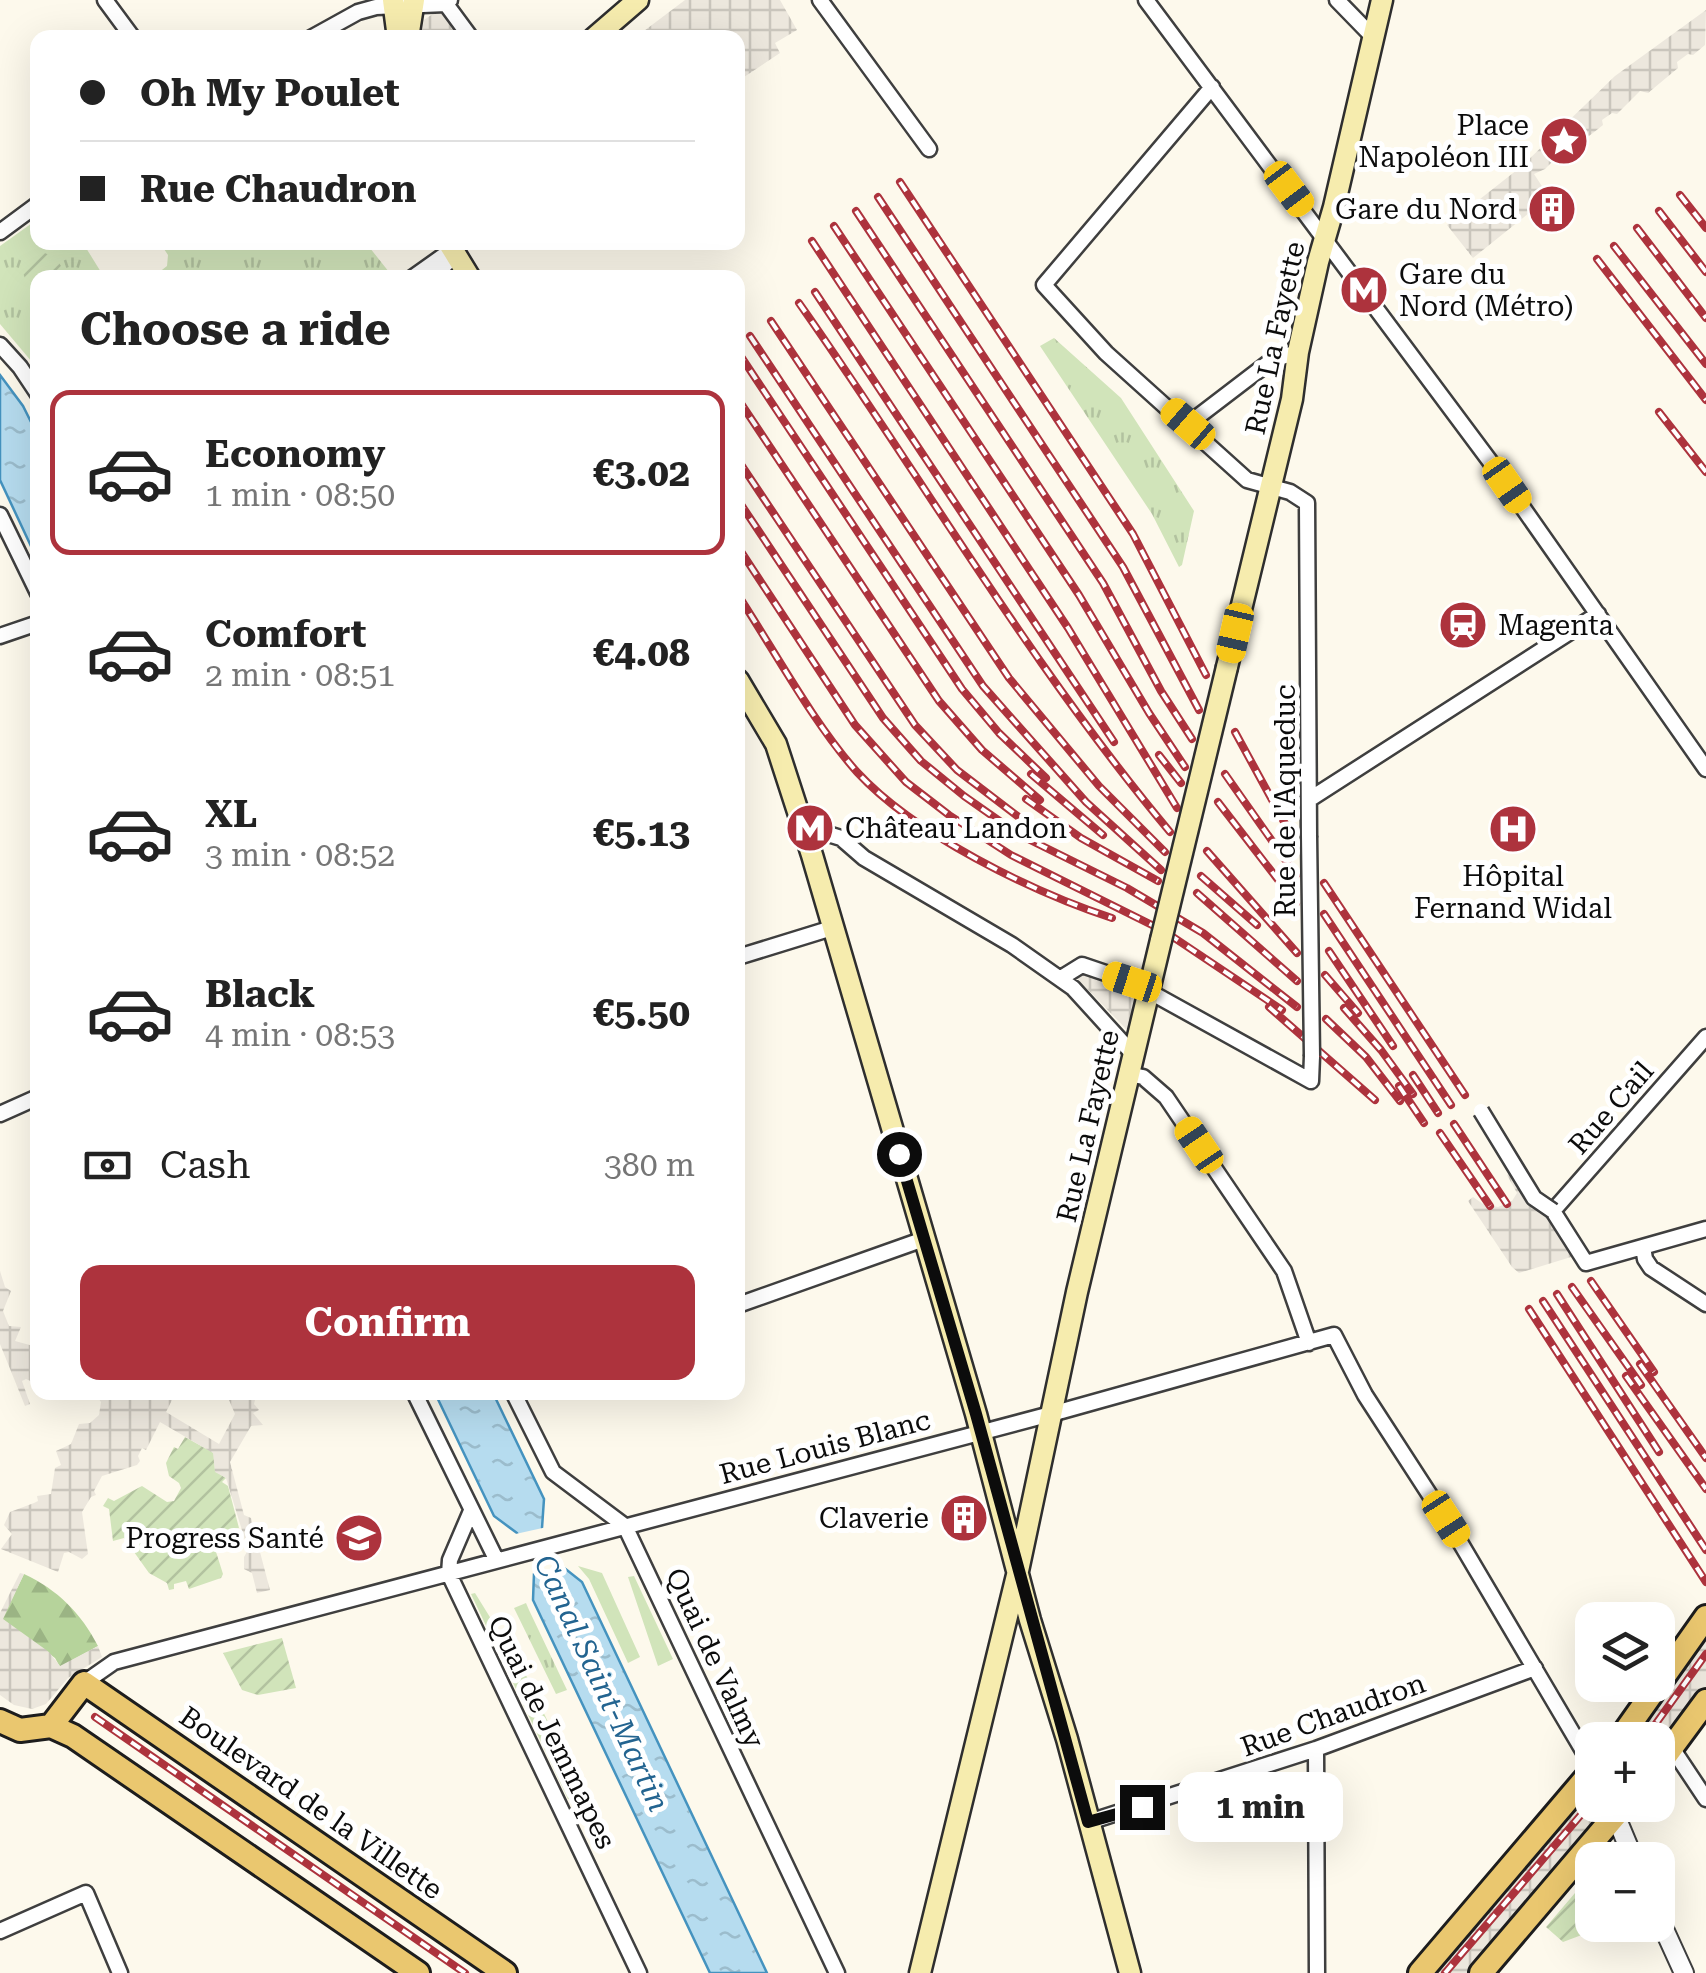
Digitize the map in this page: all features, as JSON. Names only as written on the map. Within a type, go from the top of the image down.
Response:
[{"type":"main road","points":[[603,30],[638,0]]},
{"type":"main road","name":"Rue La Fayette","points":[[920,1973],[1018,1570],[1049,1414],[1130,1064],[1292,398],[1298,352],[1382,0]]},
{"type":"main road","points":[[399,30],[404,2]]},
{"type":"main road","points":[[404,2],[407,30]]},
{"type":"main road","points":[[745,692],[776,744],[805,834],[981,1432],[1130,1973]]},
{"type":"main road","points":[[1632,1722],[1706,1616]]},
{"type":"main road","points":[[50,1726],[84,1682]]},
{"type":"main road","name":"Boulevard de la Villette","points":[[84,1682],[505,1973]]},
{"type":"main road","points":[[1675,1743],[1706,1701]]},
{"type":"main road","points":[[0,1721],[20,1730],[50,1726],[74,1736],[418,1973]]},
{"type":"main road","points":[[1420,1973],[1575,1789]]},
{"type":"main road","points":[[1480,1973],[1605,1822]]},
{"type":"street","points":[[105,0],[128,30]]},
{"type":"street","points":[[820,0],[929,149]]},
{"type":"street","points":[[1337,0],[1373,37]]},
{"type":"street","points":[[325,30],[358,12],[404,2],[448,2],[467,30]]},
{"type":"street","points":[[1153,2],[1598,614],[1706,769]]},
{"type":"street","points":[[1212,87],[1044,284],[1106,353],[1248,480],[1270,486]]},
{"type":"street","points":[[0,232],[30,210]]},
{"type":"street","points":[[428,270],[450,250]]},
{"type":"street","points":[[0,345],[30,382]]},
{"type":"street","points":[[1188,424],[1272,360],[1298,352]]},
{"type":"street","name":"Rue de l'Aqueduc","points":[[1149,990],[1311,1081],[1309,506],[1301,496],[1270,486]]},
{"type":"street","points":[[0,515],[30,577]]},
{"type":"street","points":[[1310,799],[1598,614]]},
{"type":"street","points":[[0,636],[30,626]]},
{"type":"street","points":[[805,834],[840,838],[864,858],[1012,944],[1061,978],[1130,1064],[1166,1098],[1279,1262],[1309,1342]]},
{"type":"street","points":[[745,955],[832,928]]},
{"type":"street","points":[[1061,978],[1073,967],[1082,965],[1149,990]]},
{"type":"street","name":"Rue Cail","points":[[1553,1211],[1706,1037]]},
{"type":"street","points":[[0,1114],[30,1101]]},
{"type":"street","points":[[1481,1111],[1534,1198],[1553,1211],[1586,1263],[1706,1229]]},
{"type":"street","points":[[745,1303],[924,1239]]},
{"type":"street","points":[[1643,1247],[1651,1268],[1706,1304]]},
{"type":"street","name":"Rue Louis Blanc","points":[[496,1559],[1334,1335],[1365,1395],[1458,1537],[1536,1668]]},
{"type":"street","points":[[84,1682],[114,1662],[496,1559],[418,1400]]},
{"type":"street","name":"Quai de Valmy","points":[[517,1400],[553,1472],[625,1526],[837,1973]]},
{"type":"street","points":[[449,1574],[450,1560],[471,1511]]},
{"type":"street","name":"Quai de Jemmapes","points":[[449,1574],[639,1973]]},
{"type":"street","points":[[1536,1668],[1575,1738]]},
{"type":"street","name":"Rue Chaudron","points":[[1088,1822],[1316,1750],[1536,1668]]},
{"type":"street","points":[[1316,1750],[1317,1973]]},
{"type":"street","points":[[1675,1767],[1706,1798]]},
{"type":"street","points":[[0,1930],[86,1893],[120,1973]]},
{"type":"street","points":[[1670,1942],[1684,1973]]},
{"type":"green space","points":[[30,225],[30,250],[87,250],[100,270],[30,270],[30,360],[0,324],[0,246]]},
{"type":"green space","points":[[38,250],[56,258],[61,270],[30,270],[30,285],[22,266],[24,255]]},
{"type":"green space","points":[[165,250],[372,250],[387,270],[162,270],[167,266]]},
{"type":"green space","points":[[1054,338],[1121,398],[1194,511],[1179,567],[1152,514],[1040,346]]},
{"type":"green space","points":[[185,1437],[214,1453],[215,1471],[226,1478],[222,1482],[228,1486],[239,1528],[211,1536],[221,1578],[189,1589],[186,1581],[169,1590],[167,1583],[149,1573],[124,1538],[113,1541],[109,1509],[103,1506],[108,1498],[114,1501],[142,1486],[167,1502],[174,1501],[181,1488],[169,1476],[166,1463]]},
{"type":"green space","points":[[578,1566],[602,1573],[640,1657],[628,1663],[589,1579]]},
{"type":"green space","points":[[24,1574],[48,1587],[67,1604],[98,1646],[60,1667],[55,1658],[2,1619]]},
{"type":"green space","points":[[634,1576],[673,1659],[658,1666],[628,1577]]},
{"type":"green space","points":[[475,1593],[527,1677],[579,1794],[568,1799],[471,1594]]},
{"type":"green space","points":[[526,1603],[567,1690],[556,1694],[514,1608]]},
{"type":"green space","points":[[282,1638],[296,1688],[258,1695],[242,1690],[223,1653]]},
{"type":"green space","points":[[1575,1893],[1575,1938],[1563,1942],[1546,1927]]},
{"type":"shaded area","points":[[685,0],[780,0],[797,30],[775,43],[780,53],[745,76],[745,30],[645,30]]},
{"type":"shaded area","name":"Place Napoléon III","points":[[1706,10],[1705,45],[1677,62],[1678,68],[1648,93],[1640,91],[1617,114],[1602,120],[1603,125],[1593,133],[1534,174],[1549,197],[1473,258],[1447,225],[1522,166],[1615,76]]},
{"type":"shaded area","points":[[437,11],[456,30],[422,30],[424,20]]},
{"type":"shaded area","points":[[1081,970],[1138,992],[1133,1026],[1126,1029],[1074,975]]},
{"type":"shaded area","points":[[1510,1173],[1537,1207],[1549,1212],[1572,1251],[1571,1257],[1519,1273],[1512,1267],[1468,1201],[1473,1197],[1498,1207],[1512,1201],[1517,1193],[1507,1175]]},
{"type":"shaded area","points":[[0,1271],[5,1287],[11,1291],[3,1311],[9,1326],[21,1327],[15,1341],[30,1345],[30,1381],[22,1381],[30,1404],[25,1406],[0,1344]]},
{"type":"shaded area","points":[[172,1400],[166,1412],[219,1444],[235,1414],[229,1400],[255,1400],[259,1410],[253,1413],[263,1425],[251,1426],[230,1462],[244,1515],[251,1518],[270,1590],[257,1593],[252,1573],[244,1569],[248,1550],[226,1478],[215,1472],[213,1453],[160,1422],[146,1450],[142,1448],[137,1465],[102,1476],[94,1491],[96,1495],[82,1512],[88,1554],[82,1559],[64,1553],[58,1572],[1,1549],[12,1534],[4,1525],[10,1512],[38,1501],[37,1496],[51,1494],[55,1468],[61,1465],[56,1451],[71,1444],[79,1424],[90,1423],[99,1415],[101,1402]]},
{"type":"shaded area","points":[[20,1573],[24,1574],[3,1619],[49,1652],[60,1666],[98,1646],[102,1657],[68,1678],[46,1704],[32,1709],[14,1705],[0,1695],[0,1613]]},
{"type":"shaded area","points":[[1706,1629],[1706,1687],[1675,1731],[1675,1722],[1640,1722],[1654,1702],[1675,1702],[1675,1673]]},
{"type":"shaded area","points":[[1575,1798],[1575,1822],[1601,1822],[1584,1842],[1575,1842],[1575,1853],[1472,1973],[1427,1973]]},
{"type":"water","points":[[0,375],[30,420],[30,544],[0,480]]},
{"type":"water","name":"Canal Saint-Martin","points":[[438,1400],[496,1400],[544,1499],[542,1528],[563,1567],[582,1582],[767,1973],[710,1973],[533,1600],[534,1573],[517,1533],[494,1516]]},
{"type":"pier","points":[[547,1527],[569,1566],[529,1574],[511,1535]]},
{"type":"railway","points":[[900,182],[1133,534],[1206,675]]},
{"type":"railway","points":[[1680,195],[1706,228]]},
{"type":"railway","points":[[878,197],[1123,567],[1199,710]]},
{"type":"railway","points":[[856,211],[1103,583],[1161,691],[1192,739]]},
{"type":"railway","points":[[1659,211],[1706,272]]},
{"type":"railway","points":[[834,226],[1079,595],[1185,767]]},
{"type":"railway","points":[[1637,228],[1706,318]]},
{"type":"railway","points":[[812,241],[1068,628],[1177,808]]},
{"type":"railway","points":[[1614,246],[1706,364]]},
{"type":"railway","points":[[1597,259],[1706,400]]},
{"type":"railway","points":[[815,292],[1114,742]]},
{"type":"railway","points":[[799,303],[1024,638],[1170,832]]},
{"type":"railway","points":[[771,321],[1009,678],[1099,786],[1165,852]]},
{"type":"railway","points":[[750,336],[983,686],[1086,802],[1161,870]]},
{"type":"railway","points":[[745,363],[962,689],[999,733],[1046,778]]},
{"type":"railway","points":[[745,410],[939,701],[982,750],[1040,800]]},
{"type":"railway","points":[[1659,412],[1706,472]]},
{"type":"railway","points":[[745,470],[915,725],[957,770],[1020,818]]},
{"type":"railway","points":[[745,511],[883,718],[921,761],[1018,834],[1127,888],[1203,933],[1297,1007]]},
{"type":"railway","points":[[745,558],[855,725],[906,782],[1011,855],[1164,931],[1282,1010]]},
{"type":"railway","points":[[745,606],[825,732],[881,795],[942,839],[1011,877],[1112,918]]},
{"type":"railway","points":[[1235,732],[1295,842]]},
{"type":"railway","points":[[1159,755],[1181,783]]},
{"type":"railway","points":[[1031,774],[1103,835]]},
{"type":"railway","points":[[1225,774],[1296,875]]},
{"type":"railway","points":[[1026,799],[1081,838],[1158,881]]},
{"type":"railway","points":[[1218,802],[1296,903]]},
{"type":"railway","points":[[1207,851],[1297,953]]},
{"type":"railway","points":[[1201,876],[1257,925]]},
{"type":"railway","points":[[1324,883],[1465,1095]]},
{"type":"railway","points":[[1197,893],[1297,981]]},
{"type":"railway","points":[[1324,914],[1451,1105]]},
{"type":"railway","points":[[1329,951],[1393,1046]]},
{"type":"railway","points":[[1325,975],[1358,1013]]},
{"type":"railway","points":[[1269,1007],[1375,1100]]},
{"type":"railway","points":[[1344,1008],[1413,1094]]},
{"type":"railway","points":[[1326,1019],[1366,1057],[1400,1101]]},
{"type":"railway","points":[[1413,1075],[1438,1113]]},
{"type":"railway","points":[[1399,1086],[1424,1123]]},
{"type":"railway","points":[[1454,1124],[1507,1204]]},
{"type":"railway","points":[[1440,1133],[1490,1206]]},
{"type":"railway","points":[[1591,1281],[1654,1372]]},
{"type":"railway","points":[[1572,1287],[1641,1385]]},
{"type":"railway","points":[[1557,1294],[1659,1452]]},
{"type":"railway","points":[[1543,1301],[1706,1550]]},
{"type":"railway","points":[[1529,1309],[1706,1582]]},
{"type":"railway","points":[[1640,1364],[1706,1458]]},
{"type":"railway","points":[[1626,1376],[1706,1489]]},
{"type":"railway","points":[[1657,1722],[1706,1654]]},
{"type":"railway","points":[[95,1717],[465,1973]]},
{"type":"railway","points":[[1445,1973],[1575,1822]]},
{"type":"place","name":"Place Napoléon III","points":[[1564,141]]},
{"type":"place","name":"Gare du Nord","points":[[1552,209]]},
{"type":"place","name":"Gare du Nord (Métro)","points":[[1364,290]]},
{"type":"place","name":"Magenta","points":[[1463,625]]},
{"type":"place","name":"Château Landon","points":[[810,828]]},
{"type":"place","name":"Hôpital Fernand Widal","points":[[1513,829]]},
{"type":"place","name":"Claverie","points":[[964,1518]]},
{"type":"place","name":"Progress Santé","points":[[359,1538]]},
{"type":"route","points":[[899,1154],[976,1414],[1088,1822],[1142,1807]]}]
